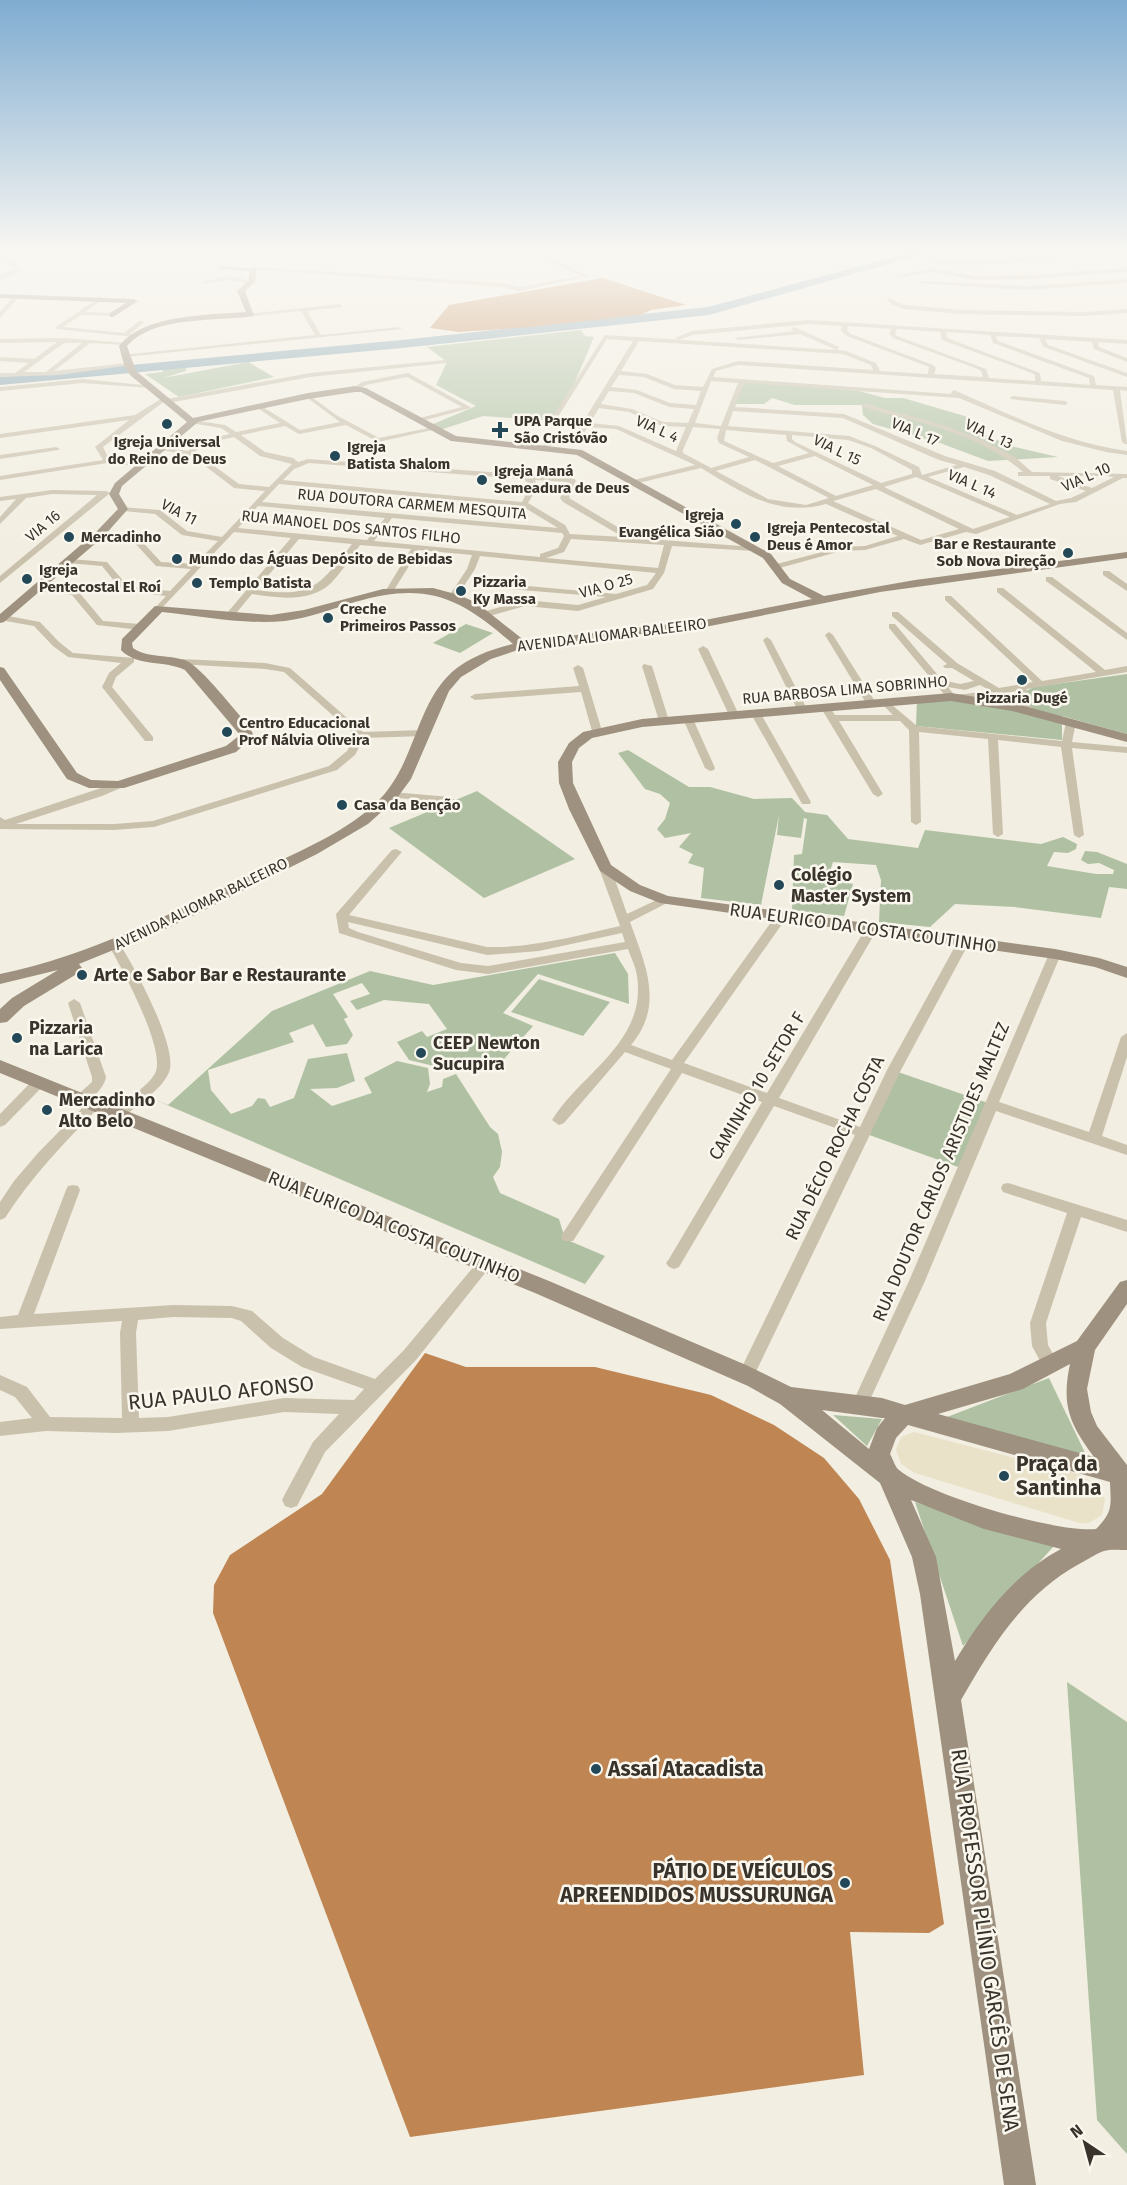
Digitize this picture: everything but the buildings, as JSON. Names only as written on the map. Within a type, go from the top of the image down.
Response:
[{"type":"street","points":[[16,375],[43,355]]},
{"type":"street","points":[[47,374],[71,355]]},
{"type":"street","points":[[136,355],[125,356],[130,368],[192,422],[221,425],[263,454],[290,460],[296,464],[318,461],[528,479],[572,480],[564,498],[566,500],[634,541]]},
{"type":"street","name":"VIA L 4","points":[[593,355],[552,422],[621,428],[664,450],[680,454],[708,471],[775,504],[806,507],[919,476]]},
{"type":"street","points":[[579,452],[575,445],[578,437],[627,355]]},
{"type":"street","points":[[851,355],[874,364],[877,372]]},
{"type":"street","points":[[902,355],[931,366],[933,368],[930,376]]},
{"type":"street","points":[[944,355],[984,370],[986,379]]},
{"type":"street","points":[[986,355],[1036,373],[1038,383]]},
{"type":"street","points":[[1030,355],[1090,376],[1093,378],[1093,387]]},
{"type":"street","points":[[1071,355],[1127,375]]},
{"type":"street","points":[[1039,358],[1090,362]]},
{"type":"street","points":[[0,359],[34,361]]},
{"type":"street","points":[[107,461],[99,447],[137,417],[166,400],[310,375],[445,362]]},
{"type":"street","points":[[680,454],[679,450],[711,373],[717,368],[738,363],[1127,389]]},
{"type":"street","points":[[0,375],[130,368]]},
{"type":"street","points":[[616,373],[647,376],[674,387],[705,389]]},
{"type":"street","points":[[356,389],[364,383],[408,375],[468,408],[418,420]]},
{"type":"street","points":[[956,378],[954,393],[958,396]]},
{"type":"street","points":[[709,379],[958,396],[1082,446],[1127,453]]},
{"type":"street","points":[[0,389],[83,381],[150,386]]},
{"type":"street","points":[[1010,381],[1012,400],[1065,403]]},
{"type":"street","points":[[741,382],[720,439],[723,443],[772,465],[832,500],[906,536]]},
{"type":"street","points":[[1064,385],[1068,411]]},
{"type":"street","points":[[1116,388],[1124,414],[1125,442]]},
{"type":"street","points":[[608,389],[635,391],[669,405],[698,407]]},
{"type":"street","points":[[109,494],[192,422],[308,396],[363,390],[459,440],[579,452],[772,560],[783,579],[785,595],[797,606]]},
{"type":"street","points":[[308,396],[347,423],[376,439],[434,429]]},
{"type":"street","name":"VIA L 13","points":[[864,405],[928,423],[969,438],[1012,459],[1030,474]]},
{"type":"street","points":[[258,406],[295,431],[347,423]]},
{"type":"street","points":[[598,406],[633,411],[662,424],[849,438]]},
{"type":"street","name":"VIA L 17","points":[[731,409],[848,417],[942,458],[992,473],[1056,504]]},
{"type":"street","points":[[825,423],[828,414]]},
{"type":"street","points":[[0,436],[137,417]]},
{"type":"street","points":[[190,453],[201,442],[284,424]]},
{"type":"street","points":[[836,429],[845,432],[849,438]]},
{"type":"street","name":"VIA L 15","points":[[789,432],[791,442],[879,487]]},
{"type":"street","points":[[540,447],[578,437]]},
{"type":"street","name":"VIA L 14","points":[[849,438],[912,466],[919,476],[1018,518]]},
{"type":"street","points":[[0,457],[56,449]]},
{"type":"street","points":[[161,449],[199,456],[234,485],[270,489]]},
{"type":"street","points":[[772,465],[815,454]]},
{"type":"street","points":[[708,471],[755,458]]},
{"type":"street","points":[[0,478],[107,461],[143,465]]},
{"type":"street","name":"RUA MANOEL DOS SANTOS FILHO","points":[[233,530],[276,482],[296,464]]},
{"type":"street","points":[[919,476],[965,465]]},
{"type":"street","points":[[633,483],[700,466]]},
{"type":"street","name":"VIA L 17","points":[[992,473],[1124,476]]},
{"type":"street","points":[[1042,474],[1092,490]]},
{"type":"street","name":"VIA L 10","points":[[906,536],[920,543],[1018,518],[1069,501],[1124,476]]},
{"type":"street","points":[[524,504],[534,486],[528,479]]},
{"type":"street","points":[[276,482],[524,504],[567,533]]},
{"type":"street","points":[[879,487],[970,531]]},
{"type":"street","points":[[0,500],[52,492],[109,494],[123,509],[100,534],[2,619]]},
{"type":"street","name":"VIA 16","points":[[0,580],[109,494]]},
{"type":"street","points":[[0,522],[24,495]]},
{"type":"street","points":[[418,511],[426,495]]},
{"type":"street","name":"RUA DOUTORA CARMEM MESQUITA","points":[[256,504],[389,517],[418,511],[634,541],[754,549]]},
{"type":"street","name":"VIA 11","points":[[123,509],[157,513],[185,533],[222,539]]},
{"type":"street","points":[[369,543],[389,517]]},
{"type":"street","points":[[132,659],[125,645],[170,594],[233,530]]},
{"type":"street","name":"RUA MANOEL DOS SANTOS FILHO","points":[[233,530],[660,571]]},
{"type":"street","name":"RUA MANOEL DOS SANTOS FILHO","points":[[535,558],[561,549],[567,533]]},
{"type":"street","points":[[100,534],[134,538],[159,564],[196,567]]},
{"type":"street","points":[[230,615],[297,536]]},
{"type":"street","points":[[783,579],[841,549],[865,548],[906,536]]},
{"type":"street","points":[[249,591],[283,596],[320,586],[327,582],[358,542]]},
{"type":"street","points":[[660,571],[668,543]]},
{"type":"street","points":[[390,590],[416,548]]},
{"type":"street","points":[[453,596],[471,569],[477,553]]},
{"type":"street","name":"AVENIDA ALIOMAR BALEEIRO","points":[[0,979],[98,954],[322,845],[358,824],[392,795],[404,779],[414,762],[439,696],[469,664],[487,656],[521,644],[721,621],[926,581],[1127,555]]},
{"type":"street","points":[[70,561],[104,564],[123,586],[133,591],[170,594]]},
{"type":"street","name":"VIA O 25","points":[[486,614],[525,603],[578,608],[654,585],[660,571]]},
{"type":"street","points":[[1106,573],[1127,588]]},
{"type":"street","points":[[783,579],[823,600]]},
{"type":"street","points":[[1049,579],[1127,637]]},
{"type":"street","points":[[509,586],[618,596]]},
{"type":"street","points":[[38,588],[75,593],[100,623],[140,627]]},
{"type":"street","points":[[159,608],[269,618],[287,617],[390,590],[453,596],[486,614],[521,644]]},
{"type":"street","points":[[1000,590],[1102,672]]},
{"type":"street","points":[[948,598],[1040,684]]},
{"type":"street","points":[[895,614],[954,665],[997,691]]},
{"type":"street","points":[[2,619],[38,624],[56,644],[71,655],[265,666],[287,670],[361,735],[424,733]]},
{"type":"street","points":[[892,626],[939,682],[955,697],[1127,669]]},
{"type":"street","points":[[829,635],[878,702],[903,718],[914,729],[1127,750]]},
{"type":"street","points":[[766,640],[802,709]]},
{"type":"street","points":[[703,649],[734,715]]},
{"type":"street","points":[[132,659],[115,672],[107,681],[107,687],[149,739]]},
{"type":"street","points":[[1,824],[98,794],[240,744],[247,736],[244,729],[195,672],[181,662]]},
{"type":"street","points":[[932,672],[954,665]]},
{"type":"street","points":[[647,666],[664,721]]},
{"type":"street","points":[[559,1120],[624,1047],[634,1033],[644,1004],[643,975],[625,924],[605,868],[566,783],[565,762],[574,746],[597,731],[578,668]]},
{"type":"street","points":[[0,671],[72,776],[89,784],[119,785]]},
{"type":"street","points":[[939,682],[955,687],[967,687],[980,681]]},
{"type":"street","points":[[1023,687],[1020,698],[1031,712]]},
{"type":"street","points":[[475,697],[583,689]]},
{"type":"street","name":"RUA BARBOSA LIMA SOBRINHO","points":[[597,731],[664,721],[802,709],[829,713],[878,702],[955,697],[1031,712],[1127,738]]},
{"type":"street","points":[[829,713],[903,718]]},
{"type":"street","points":[[829,713],[878,794]]},
{"type":"street","points":[[756,714],[806,802]]},
{"type":"street","points":[[688,719],[710,768]]},
{"type":"street","points":[[1071,722],[1066,744],[1079,835]]},
{"type":"street","points":[[914,729],[916,822]]},
{"type":"street","points":[[1,824],[4,827],[17,828],[114,827],[167,821],[333,768],[351,753],[361,735]]},
{"type":"street","points":[[993,736],[998,834]]},
{"type":"street","points":[[392,795],[450,800]]},
{"type":"street","points":[[396,852],[342,914],[343,930],[460,967],[488,970],[632,945]]},
{"type":"street","name":"RUA EURICO DA COSTA COUTINHO","points":[[605,868],[635,888],[665,900],[1055,954],[1126,970]]},
{"type":"street","points":[[342,917],[412,932],[461,946],[499,952],[522,950],[625,924],[665,900]]},
{"type":"street","points":[[568,1237],[678,1065],[782,917]]},
{"type":"street","name":"CAMINHO 10 SETOR F","points":[[674,1263],[872,928]]},
{"type":"street","name":"RUA DÉCIO ROCHA COSTA","points":[[746,1375],[894,1070],[964,941]]},
{"type":"street","points":[[115,946],[128,965],[136,984],[159,1040],[163,1060],[163,1070],[159,1078],[117,1114]]},
{"type":"street","points":[[0,1018],[18,1002],[98,954]]},
{"type":"street","name":"RUA DOUTOR CARLOS ARISTIDES MALTEZ","points":[[860,1404],[918,1281],[1055,954]]},
{"type":"street","points":[[0,1214],[9,1199],[98,1084],[99,1077],[74,1003]]},
{"type":"street","points":[[1094,1139],[1127,1037]]},
{"type":"street","points":[[624,1047],[863,1133]]},
{"type":"street","name":"RUA EURICO DA COSTA COUTINHO","points":[[0,1065],[636,1325],[746,1375],[786,1396],[886,1474]]},
{"type":"street","points":[[0,1122],[39,1082]]},
{"type":"street","points":[[992,1105],[1127,1150]]},
{"type":"street","points":[[1008,1188],[1127,1226]]},
{"type":"street","points":[[23,1323],[73,1190]]},
{"type":"street","points":[[1051,1365],[1040,1346],[1038,1323],[1076,1209]]},
{"type":"street","points":[[291,1500],[320,1447],[377,1386],[410,1355],[485,1263]]},
{"type":"street","name":"RUA EURICO DA COSTA COUTINHO","points":[[1124,1476],[1089,1432],[1080,1412],[1076,1389],[1085,1347],[1127,1288]]},
{"type":"street","points":[[0,1323],[173,1311],[232,1312],[246,1317],[278,1343],[308,1362],[377,1386]]},
{"type":"street","points":[[131,1314],[128,1333],[131,1425]]},
{"type":"street","name":"RUA EURICO DA COSTA COUTINHO","points":[[786,1396],[860,1404],[906,1414],[1015,1382],[1085,1347]]},
{"type":"street","points":[[0,1382],[21,1392],[46,1424]]},
{"type":"street","name":"RUA PAULO AFONSO","points":[[0,1429],[46,1424],[177,1423],[284,1405],[357,1407]]},
{"type":"street","points":[[906,1414],[1124,1476],[1124,1509],[1117,1524],[1115,1539]]},
{"type":"street","name":"RUA PROFESSOR PLÍNIO GARCÊS DE SENA","points":[[906,1414],[891,1424],[882,1438],[879,1454],[924,1557],[932,1594],[949,1695],[1020,2185]]},
{"type":"street","points":[[886,1474],[918,1493],[1042,1534],[1089,1541],[1115,1539]]},
{"type":"street","points":[[949,1695],[979,1644],[1002,1612],[1031,1583],[1062,1561],[1115,1539]]},
{"type":"green space","points":[[438,355],[586,355],[572,389],[554,421],[483,416],[440,430],[431,425],[476,406],[436,385],[447,362]]},
{"type":"green space","points":[[248,362],[274,377],[179,397],[145,374],[162,372],[164,368],[186,368],[186,371],[163,378]]},
{"type":"green space","points":[[743,381],[859,391],[885,398],[903,398],[968,417],[969,428],[1011,446],[1058,457],[988,461],[940,443],[873,424],[863,415],[862,405],[795,405],[772,398],[764,404],[734,404]]},
{"type":"green space","points":[[466,624],[493,633],[460,653],[433,643]]},
{"type":"green space","points":[[1127,674],[1127,734],[1062,716],[1062,740],[916,726],[917,699],[964,694],[1026,706],[1024,692],[1034,687]]},
{"type":"green space","points":[[628,750],[689,787],[710,787],[754,799],[792,798],[805,812],[827,815],[848,839],[918,848],[925,830],[1041,844],[1063,837],[1077,844],[1076,849],[1068,853],[1054,852],[1047,866],[1096,874],[1113,874],[1114,870],[1099,863],[1088,864],[1081,860],[1085,851],[1097,852],[1127,864],[1127,889],[1109,887],[1101,918],[1015,907],[955,904],[930,927],[879,922],[881,880],[876,865],[833,862],[828,878],[853,884],[844,916],[792,910],[794,855],[802,854],[807,819],[804,818],[801,838],[777,835],[779,815],[761,905],[701,898],[704,868],[688,863],[693,854],[679,847],[691,833],[665,838],[657,829],[665,819],[670,803],[660,794],[645,789],[618,753]]},
{"type":"green space","points":[[477,791],[575,859],[484,898],[389,828]]},
{"type":"green space","points":[[615,953],[628,974],[629,1004],[538,974],[503,1013],[533,1026],[504,1059],[459,1072],[409,1060],[397,1042],[422,1031],[427,1037],[447,1029],[429,1004],[384,1000],[357,1010],[350,1001],[370,994],[362,983],[333,994],[348,1017],[344,1019],[353,1035],[347,1044],[326,1047],[313,1024],[289,1033],[294,1042],[208,1070],[211,1090],[231,1114],[252,1106],[258,1098],[265,1099],[270,1107],[294,1098],[308,1059],[347,1053],[355,1081],[337,1088],[310,1089],[332,1106],[372,1093],[364,1078],[397,1061],[428,1068],[430,1084],[427,1092],[442,1087],[443,1079],[456,1074],[490,1127],[498,1134],[502,1152],[500,1167],[493,1177],[500,1193],[559,1219],[565,1239],[605,1256],[585,1284],[146,1096],[168,1105],[272,1011],[370,971],[433,985]]},
{"type":"green space","points":[[539,979],[610,1002],[583,1036],[511,1012]]},
{"type":"green space","points":[[895,1071],[991,1104],[961,1168],[861,1132]]},
{"type":"green space","points":[[1049,1378],[1088,1459],[947,1417]]},
{"type":"green space","points":[[833,1415],[882,1419],[867,1446]]},
{"type":"green space","points":[[915,1502],[1054,1546],[963,1646]]},
{"type":"green space","points":[[1067,1682],[1127,1722],[1127,2154],[1097,2120]]},
{"type":"shaded area","name":"Praça da Santinha","points":[[914,1432],[1078,1474],[1095,1484],[1101,1491],[1105,1500],[1102,1515],[1089,1523],[1079,1523],[915,1473],[901,1464],[896,1450],[901,1437]]},
{"type":"waterway","points":[[0,381],[283,355]]},
{"type":"place","name":"Igreja Universal do Reino de Deus","points":[[167,424]]},
{"type":"place","name":"UPA Parque São Cristóvão","points":[[500,430]]},
{"type":"place","name":"Igreja Batista Shalom","points":[[335,456]]},
{"type":"place","name":"Igreja Maná Semeadura de Deus","points":[[482,480]]},
{"type":"place","name":"Igreja Evangélica Sião","points":[[736,524]]},
{"type":"place","name":"Mercadinho","points":[[69,537]]},
{"type":"place","name":"Igreja Pentecostal Deus é Amor","points":[[755,537]]},
{"type":"place","name":"Bar e Restaurante Sob Nova Direção","points":[[1068,553]]},
{"type":"place","name":"Mundo das Águas Depósito de Bebidas","points":[[177,559]]},
{"type":"place","name":"Igreja Pentecostal El Roí","points":[[27,579]]},
{"type":"place","name":"Templo Batista","points":[[197,583]]},
{"type":"place","name":"Pizzaria Ky Massa","points":[[461,591]]},
{"type":"place","name":"Creche Primeiros Passos","points":[[328,618]]},
{"type":"place","name":"Pizzaria Dugé","points":[[1022,680]]},
{"type":"place","name":"Centro Educacional Prof Nálvia Oliveira","points":[[227,732]]},
{"type":"place","name":"Casa da Benção","points":[[342,805]]},
{"type":"place","name":"Colégio Master System","points":[[779,885]]},
{"type":"place","name":"Arte e Sabor Bar e Restaurante","points":[[82,975]]},
{"type":"place","name":"Pizzaria na Larica","points":[[17,1038]]},
{"type":"place","name":"CEEP Newton Sucupira","points":[[421,1053]]},
{"type":"place","name":"Mercadinho Alto Belo","points":[[47,1110]]},
{"type":"place","name":"Praça da Santinha","points":[[1004,1476]]},
{"type":"place","name":"Assaí Atacadista","points":[[596,1769]]},
{"type":"place","name":"PÁTIO DE VEÍCULOS APREENDIDOS MUSSURUNGA","points":[[845,1883]]}]
